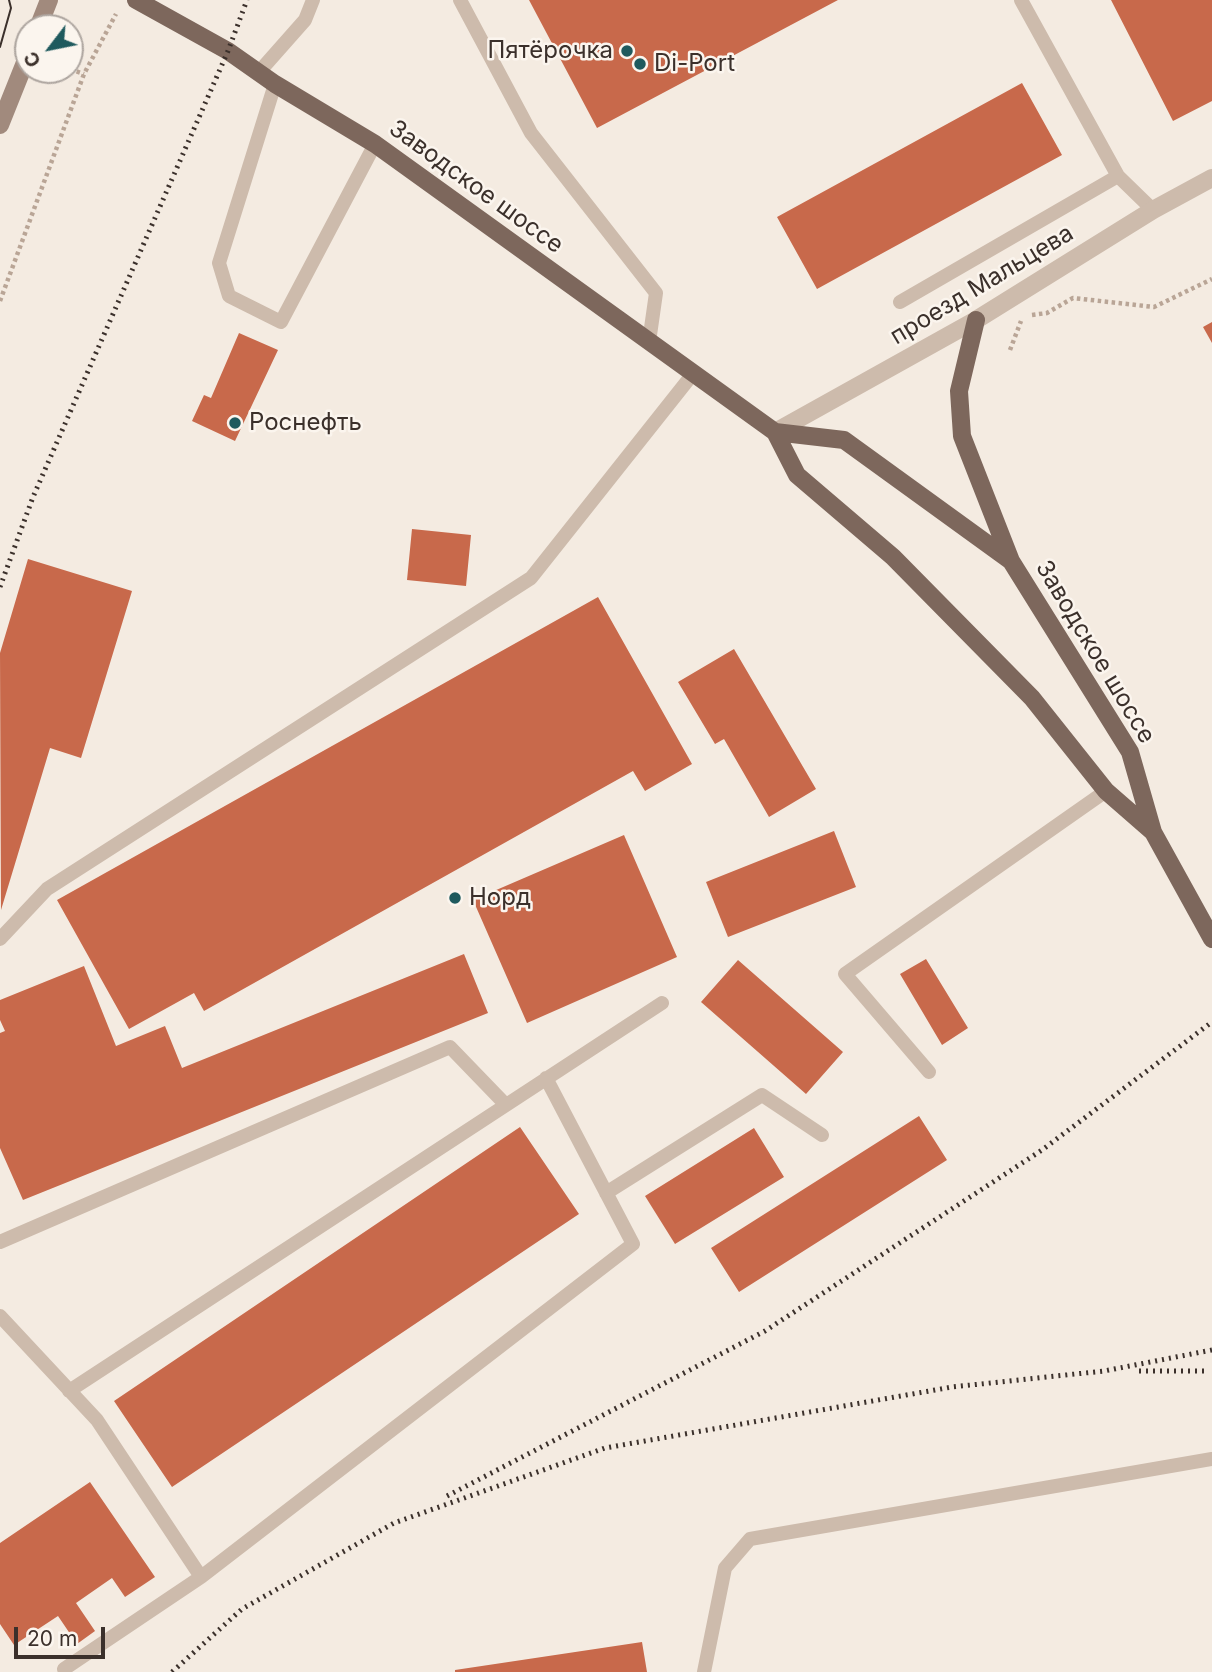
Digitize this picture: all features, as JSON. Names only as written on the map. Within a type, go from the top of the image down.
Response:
[{"type":"main road","name":"Заводское шоссе","points":[[136,0],[228,51],[275,84],[375,144],[692,375],[775,432],[844,440],[1011,561],[1130,752],[1153,832],[1212,939]]},
{"type":"main road","points":[[0,125],[16,84]]},
{"type":"main road","points":[[976,320],[959,391],[962,436],[1011,561]]},
{"type":"main road","name":"Заводское шоссе","points":[[775,432],[797,475],[892,557],[1032,698],[1106,791],[1153,832]]},
{"type":"street","name":"проезд Мальцева","points":[[775,432],[976,320],[1153,210],[1212,178]]},
{"type":"lane","points":[[259,72],[305,20],[313,0]]},
{"type":"lane","points":[[460,0],[530,133],[656,293],[649,342]]},
{"type":"lane","points":[[1021,0],[1118,176],[1153,210]]},
{"type":"lane","points":[[275,84],[219,263],[229,296],[281,322],[375,144]]},
{"type":"lane","points":[[900,302],[1118,176]]},
{"type":"lane","points":[[0,939],[47,889],[531,578],[692,375]]},
{"type":"lane","points":[[929,1072],[845,974],[1106,791]]},
{"type":"lane","points":[[69,1391],[662,1003]]},
{"type":"lane","points":[[0,1242],[450,1047],[506,1105]]},
{"type":"lane","points":[[64,1669],[201,1577],[633,1244],[546,1078]]},
{"type":"lane","points":[[606,1193],[762,1095],[822,1135]]},
{"type":"lane","points":[[0,1316],[97,1420],[201,1577]]},
{"type":"lane","points":[[704,1672],[725,1568],[750,1539],[1212,1459]]},
{"type":"path","points":[[84,74],[118,10]]},
{"type":"path","points":[[0,301],[80,84]]},
{"type":"path","points":[[1010,350],[1021,321],[1034,314],[1047,313],[1073,298],[1154,307],[1212,278]]},
{"type":"building","name":"Di-Port","points":[[529,0],[838,0],[597,128]]},
{"type":"building","points":[[1111,0],[1212,0],[1212,101],[1173,121]]},
{"type":"building","points":[[1022,83],[1062,155],[817,289],[777,217]]},
{"type":"building","points":[[1212,322],[1212,343],[1203,327]]},
{"type":"building","points":[[239,333],[278,350],[235,441],[192,421],[204,395],[211,398]]},
{"type":"building","points":[[412,529],[471,535],[466,586],[407,580]]},
{"type":"building","points":[[28,559],[132,591],[81,758],[50,748],[1,910],[0,653]]},
{"type":"building","name":"Норд","points":[[598,597],[692,764],[645,791],[633,771],[204,1011],[194,993],[129,1029],[57,900]]},
{"type":"building","points":[[734,649],[816,789],[769,817],[724,739],[715,744],[678,682]]},
{"type":"building","points":[[834,831],[856,887],[728,937],[706,882]]},
{"type":"building","points":[[624,835],[677,957],[527,1023],[473,900]]},
{"type":"building","points":[[464,954],[488,1013],[23,1200],[0,1148],[0,1033],[5,1031],[0,1020],[0,1000],[84,966],[116,1046],[165,1026],[182,1068]]},
{"type":"building","points":[[926,959],[968,1028],[942,1045],[900,974]]},
{"type":"building","points":[[738,960],[843,1052],[806,1094],[701,1002]]},
{"type":"building","points":[[919,1116],[947,1160],[739,1292],[711,1248]]},
{"type":"building","points":[[520,1127],[579,1214],[172,1487],[114,1401]]},
{"type":"building","points":[[754,1128],[784,1177],[675,1244],[645,1196]]},
{"type":"building","points":[[90,1482],[155,1577],[125,1597],[112,1578],[76,1603],[95,1631],[77,1644],[58,1616],[14,1645],[0,1624],[0,1543]]},
{"type":"building","points":[[642,1642],[647,1672],[455,1672],[455,1670]]},
{"type":"tram line","points":[[0,47],[11,8],[9,0]]},
{"type":"railway","points":[[0,587],[33,497],[228,51],[247,0]]},
{"type":"railway","points":[[447,1496],[765,1331],[1042,1150],[1212,1022]]},
{"type":"railway","points":[[172,1672],[242,1609],[394,1523],[605,1448],[952,1387],[1104,1371],[1212,1350]]},
{"type":"railway","points":[[1139,1371],[1209,1371]]},
{"type":"place","name":"Пятёрочка","points":[[627,51]]},
{"type":"place","name":"Di-Port","points":[[640,64]]},
{"type":"place","name":"Роснефть","points":[[235,423]]},
{"type":"place","name":"Норд","points":[[455,898]]}]
